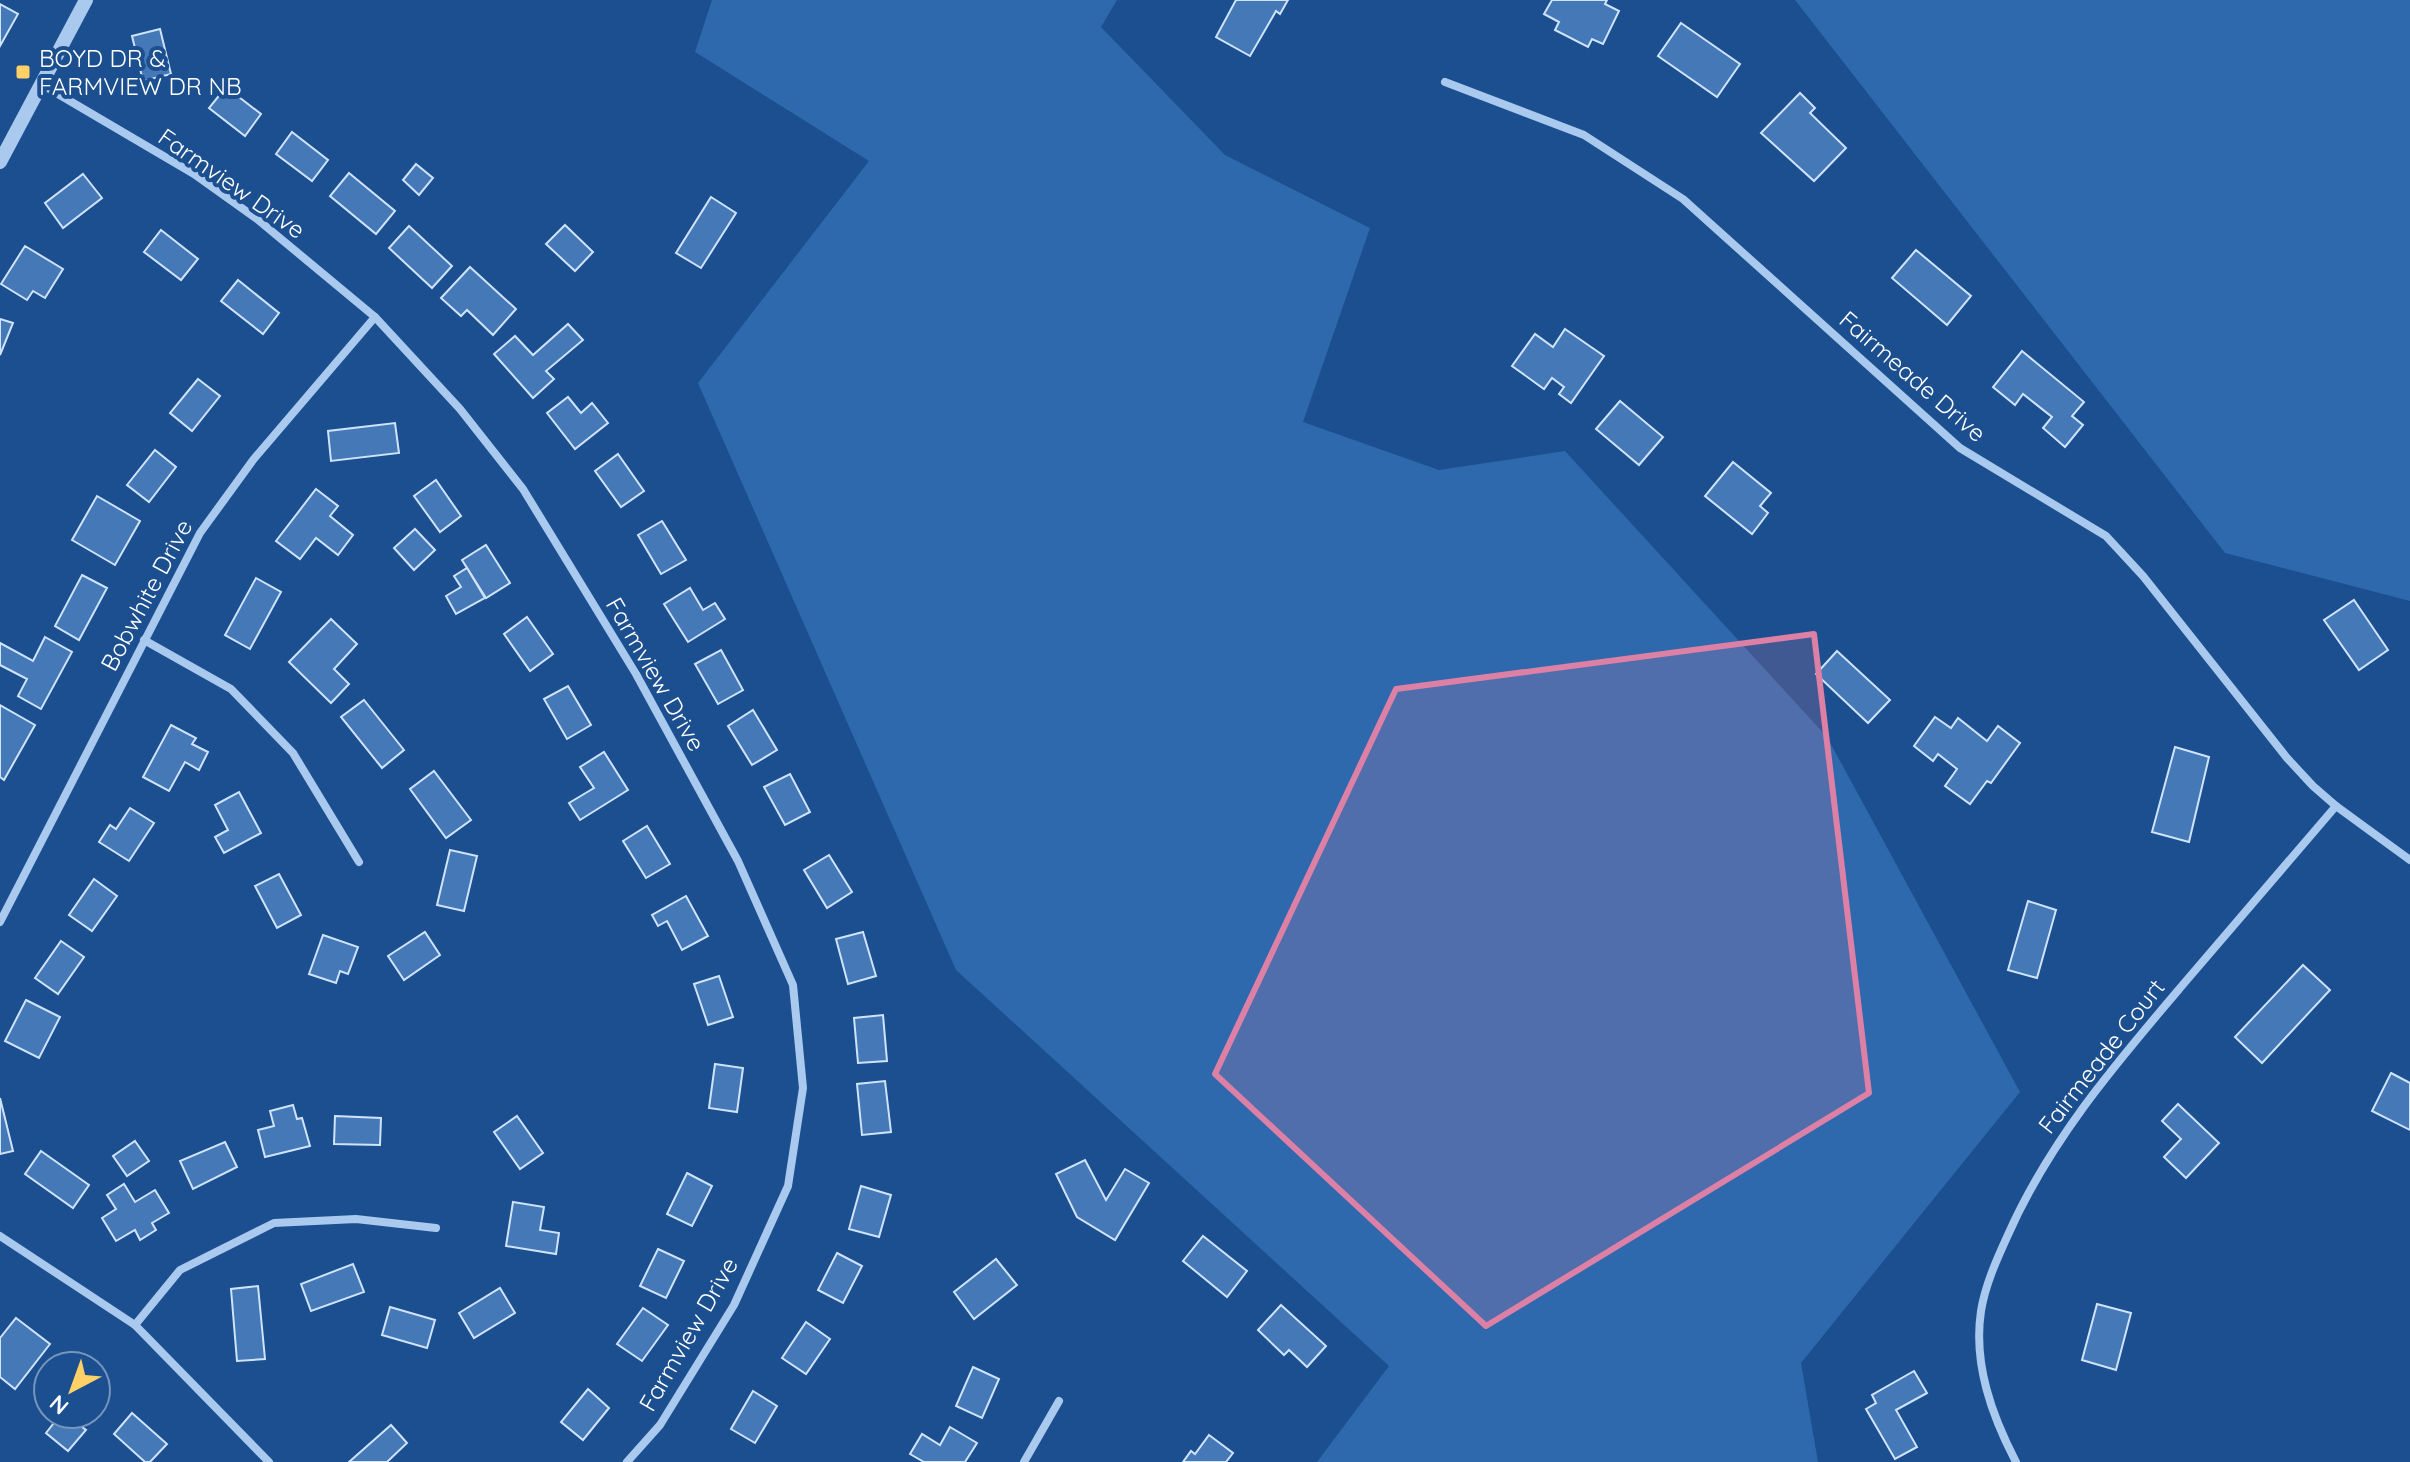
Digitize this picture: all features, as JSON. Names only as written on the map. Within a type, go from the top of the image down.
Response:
[{"type":"street","points":[[0,162],[86,0]]},
{"type":"street","name":"Fairmeade Drive","points":[[1445,82],[1584,135],[1683,199],[1960,448],[2106,536],[2143,576],[2287,758],[2313,786],[2410,860]]},
{"type":"street","name":"Farmview Drive","points":[[40,83],[194,174],[257,219],[375,317],[460,409],[523,489],[636,674],[738,861],[793,985],[803,1088],[788,1186],[734,1305],[660,1425],[627,1462]]},
{"type":"street","name":"Bobwhite Drive","points":[[0,922],[200,533],[253,460],[375,317]]},
{"type":"street","points":[[144,640],[231,689],[293,753],[359,862]]},
{"type":"street","name":"Fairmeade Court","points":[[2016,1462],[1999,1431],[1988,1397],[1979,1336],[1988,1285],[2019,1210],[2058,1141],[2107,1073],[2336,806]]},
{"type":"street","points":[[135,1325],[180,1270],[274,1223],[356,1219],[436,1228]]},
{"type":"street","points":[[0,1236],[135,1325],[269,1462]]},
{"type":"street","points":[[1024,1462],[1059,1401]]},
{"type":"highlighted area","points":[[1814,634],[1869,1093],[1486,1326],[1215,1074],[1396,689]]},
{"type":"shaded area","points":[[712,0],[1117,0],[1101,27],[1225,155],[1370,228],[1303,422],[1439,470],[1565,451],[1827,737],[2020,1092],[1801,1363],[1818,1462],[1317,1462],[1389,1366],[956,970],[698,383],[869,161],[695,52]]},
{"type":"shaded area","points":[[1795,0],[2410,0],[2410,601],[2225,553]]},
{"type":"building","points":[[1236,0],[1288,0],[1280,14],[1276,11],[1250,56],[1216,37]]},
{"type":"building","points":[[1552,0],[1607,0],[1605,4],[1619,11],[1603,44],[1592,39],[1588,47],[1555,30],[1559,22],[1544,14]]},
{"type":"building","points":[[0,4],[18,14],[0,46]]},
{"type":"building","points":[[1681,23],[1740,64],[1717,97],[1658,56]]},
{"type":"building","points":[[160,29],[171,74],[143,81],[132,36]]},
{"type":"building","points":[[226,87],[261,114],[245,136],[209,108]]},
{"type":"building","points":[[1800,93],[1815,108],[1810,113],[1846,148],[1814,181],[1761,133]]},
{"type":"building","points":[[292,132],[328,160],[312,181],[276,154]]},
{"type":"building","points":[[416,164],[433,178],[419,195],[403,180]]},
{"type":"building","points":[[349,173],[395,211],[376,234],[330,196]]},
{"type":"building","points":[[83,174],[102,198],[63,228],[45,203]]},
{"type":"building","points":[[711,197],[736,213],[701,268],[676,253]]},
{"type":"building","points":[[565,225],[593,252],[575,271],[546,244]]},
{"type":"building","points":[[409,226],[452,266],[432,288],[389,248]]},
{"type":"building","points":[[161,230],[198,259],[181,280],[144,252]]},
{"type":"building","points":[[25,246],[63,269],[45,298],[33,291],[27,300],[1,284]]},
{"type":"building","points":[[1916,250],[1971,296],[1947,325],[1892,278]]},
{"type":"building","points":[[470,267],[516,309],[493,335],[467,310],[461,316],[441,298]]},
{"type":"building","points":[[238,280],[279,313],[263,334],[221,301]]},
{"type":"building","points":[[0,319],[13,323],[0,355]]},
{"type":"building","points":[[568,324],[583,340],[546,371],[554,379],[533,398],[494,354],[515,336],[533,355]]},
{"type":"building","points":[[1565,329],[1604,356],[1571,403],[1559,394],[1564,387],[1552,378],[1544,389],[1512,366],[1535,334],[1553,347]]},
{"type":"building","points":[[2022,351],[2084,402],[2072,416],[2083,425],[2065,447],[2043,428],[2052,417],[2023,394],[2015,405],[1993,387]]},
{"type":"building","points":[[198,379],[220,396],[192,431],[170,413]]},
{"type":"building","points":[[568,397],[581,413],[592,403],[608,423],[575,449],[547,413]]},
{"type":"building","points":[[1620,401],[1663,437],[1639,465],[1596,429]]},
{"type":"building","points":[[395,423],[399,453],[331,461],[328,431]]},
{"type":"building","points":[[155,450],[176,467],[149,502],[127,485]]},
{"type":"building","points":[[618,454],[644,491],[621,507],[595,471]]},
{"type":"building","points":[[1733,462],[1771,493],[1760,506],[1768,513],[1752,534],[1705,496]]},
{"type":"building","points":[[436,480],[461,516],[440,532],[414,496]]},
{"type":"building","points":[[316,489],[338,506],[330,516],[353,535],[338,555],[316,538],[300,559],[276,541]]},
{"type":"building","points":[[97,496],[140,521],[115,565],[72,540]]},
{"type":"building","points":[[662,521],[686,560],[661,574],[638,535]]},
{"type":"building","points":[[415,529],[435,550],[414,570],[394,548]]},
{"type":"building","points":[[486,545],[510,583],[486,598],[462,560]]},
{"type":"building","points":[[467,568],[485,598],[456,614],[446,596],[461,587],[454,576]]},
{"type":"building","points":[[82,575],[107,588],[79,640],[55,626]]},
{"type":"building","points":[[256,578],[281,592],[250,649],[225,635]]},
{"type":"building","points":[[690,588],[703,610],[715,603],[725,619],[688,642],[664,604]]},
{"type":"building","points":[[2354,600],[2388,650],[2359,670],[2324,620]]},
{"type":"building","points":[[527,617],[553,654],[530,671],[504,634]]},
{"type":"building","points":[[331,619],[357,644],[334,669],[349,684],[331,703],[289,662]]},
{"type":"building","points":[[45,637],[72,652],[41,709],[18,696],[27,679],[0,665],[0,643],[33,661]]},
{"type":"building","points":[[721,650],[743,690],[718,704],[695,664]]},
{"type":"building","points":[[1837,651],[1890,700],[1868,723],[1816,674]]},
{"type":"building","points":[[568,686],[591,725],[567,739],[544,699]]},
{"type":"building","points":[[364,700],[404,750],[382,768],[341,717]]},
{"type":"building","points":[[0,705],[35,725],[4,780],[0,777]]},
{"type":"building","points":[[753,710],[777,750],[752,765],[728,726]]},
{"type":"building","points":[[1935,717],[1951,728],[1958,718],[1987,741],[1998,726],[2020,743],[1991,783],[1987,781],[1970,804],[1945,786],[1957,769],[1938,754],[1933,761],[1914,746]]},
{"type":"building","points":[[171,725],[196,738],[192,744],[208,752],[199,770],[185,762],[169,791],[143,777]]},
{"type":"building","points":[[2175,747],[2209,757],[2189,842],[2152,832]]},
{"type":"building","points":[[604,752],[628,790],[580,820],[569,803],[594,788],[580,767]]},
{"type":"building","points":[[434,771],[471,820],[446,838],[410,789]]},
{"type":"building","points":[[790,774],[810,812],[785,825],[764,787]]},
{"type":"building","points":[[239,792],[261,833],[224,853],[215,837],[228,830],[215,805]]},
{"type":"building","points":[[130,808],[154,823],[129,861],[99,842],[110,825],[116,829]]},
{"type":"building","points":[[647,826],[670,864],[646,878],[623,841]]},
{"type":"building","points":[[450,850],[477,856],[464,911],[437,905]]},
{"type":"building","points":[[829,855],[852,892],[827,908],[804,870]]},
{"type":"building","points":[[279,874],[301,915],[277,928],[255,886]]},
{"type":"building","points":[[94,879],[117,896],[92,931],[69,915]]},
{"type":"building","points":[[686,896],[708,936],[682,950],[667,921],[658,926],[652,915]]},
{"type":"building","points":[[2028,901],[2056,910],[2037,978],[2008,970]]},
{"type":"building","points":[[425,932],[440,955],[404,980],[388,956]]},
{"type":"building","points":[[863,932],[876,976],[848,984],[836,939]]},
{"type":"building","points":[[323,935],[358,947],[348,974],[340,971],[336,983],[309,974]]},
{"type":"building","points":[[61,941],[84,957],[58,994],[35,978]]},
{"type":"building","points":[[2303,965],[2330,990],[2262,1063],[2235,1037]]},
{"type":"building","points":[[719,976],[733,1017],[708,1025],[694,984]]},
{"type":"building","points":[[26,1000],[60,1017],[39,1058],[5,1041]]},
{"type":"building","points":[[883,1015],[887,1061],[858,1063],[854,1018]]},
{"type":"building","points":[[715,1064],[743,1068],[737,1112],[709,1108]]},
{"type":"building","points":[[2391,1073],[2410,1083],[2410,1130],[2372,1111]]},
{"type":"building","points":[[885,1081],[891,1132],[862,1135],[857,1084]]},
{"type":"building","points":[[0,1098],[13,1151],[0,1154]]},
{"type":"building","points":[[2178,1104],[2219,1143],[2186,1178],[2164,1157],[2181,1139],[2162,1121]]},
{"type":"building","points":[[293,1105],[297,1119],[302,1118],[310,1146],[265,1157],[258,1130],[274,1126],[270,1111]]},
{"type":"building","points":[[335,1116],[381,1118],[380,1145],[334,1144]]},
{"type":"building","points":[[517,1116],[543,1153],[520,1169],[494,1132]]},
{"type":"building","points":[[135,1141],[149,1161],[127,1176],[113,1156]]},
{"type":"building","points":[[225,1142],[237,1167],[193,1189],[180,1161]]},
{"type":"building","points":[[41,1151],[89,1185],[73,1208],[25,1174]]},
{"type":"building","points":[[1085,1160],[1106,1200],[1125,1169],[1149,1183],[1115,1240],[1077,1217],[1056,1174]]},
{"type":"building","points":[[687,1173],[712,1186],[692,1226],[667,1214]]},
{"type":"building","points":[[124,1184],[135,1202],[155,1190],[169,1213],[152,1223],[156,1230],[140,1240],[135,1230],[116,1241],[102,1218],[116,1209],[107,1195]]},
{"type":"building","points":[[861,1186],[891,1195],[879,1237],[849,1229]]},
{"type":"building","points":[[513,1202],[544,1207],[540,1230],[559,1233],[556,1254],[506,1246]]},
{"type":"building","points":[[1203,1236],[1247,1271],[1227,1297],[1183,1261]]},
{"type":"building","points":[[658,1249],[684,1261],[666,1298],[640,1286]]},
{"type":"building","points":[[837,1253],[862,1266],[843,1303],[818,1290]]},
{"type":"building","points":[[996,1259],[1017,1285],[974,1319],[954,1292]]},
{"type":"building","points":[[353,1264],[364,1292],[311,1311],[301,1284]]},
{"type":"building","points":[[258,1286],[265,1359],[237,1361],[231,1289]]},
{"type":"building","points":[[500,1288],[515,1313],[474,1338],[459,1313]]},
{"type":"building","points":[[2097,1304],[2131,1313],[2116,1370],[2082,1360]]},
{"type":"building","points":[[1281,1305],[1326,1346],[1307,1367],[1289,1350],[1284,1355],[1258,1330]]},
{"type":"building","points":[[390,1307],[435,1320],[427,1348],[382,1335]]},
{"type":"building","points":[[643,1308],[668,1325],[642,1361],[617,1344]]},
{"type":"building","points":[[16,1318],[50,1344],[45,1350],[32,1350],[32,1367],[15,1389],[0,1377],[0,1338]]},
{"type":"building","points":[[806,1322],[830,1339],[806,1374],[782,1358]]},
{"type":"building","points":[[973,1367],[999,1379],[982,1418],[956,1406]]},
{"type":"building","points":[[1914,1371],[1927,1393],[1896,1410],[1917,1447],[1895,1459],[1866,1409],[1876,1403],[1872,1395]]},
{"type":"building","points":[[588,1389],[609,1408],[583,1440],[561,1422]]},
{"type":"building","points":[[753,1391],[777,1406],[755,1443],[731,1429]]},
{"type":"building","points":[[132,1413],[167,1444],[150,1462],[145,1462],[114,1434]]},
{"type":"building","points":[[391,1425],[407,1443],[387,1462],[349,1462]]},
{"type":"building","points":[[950,1427],[977,1443],[965,1462],[924,1462],[910,1454],[922,1434],[940,1445]]},
{"type":"building","points":[[48,1430],[86,1430],[68,1451],[46,1433]]},
{"type":"building","points":[[1209,1435],[1233,1453],[1226,1462],[1183,1462],[1191,1451],[1195,1454]]},
{"type":"place","name":"BOYD DR & FARMVIEW DR NB","points":[[23,72]]}]
